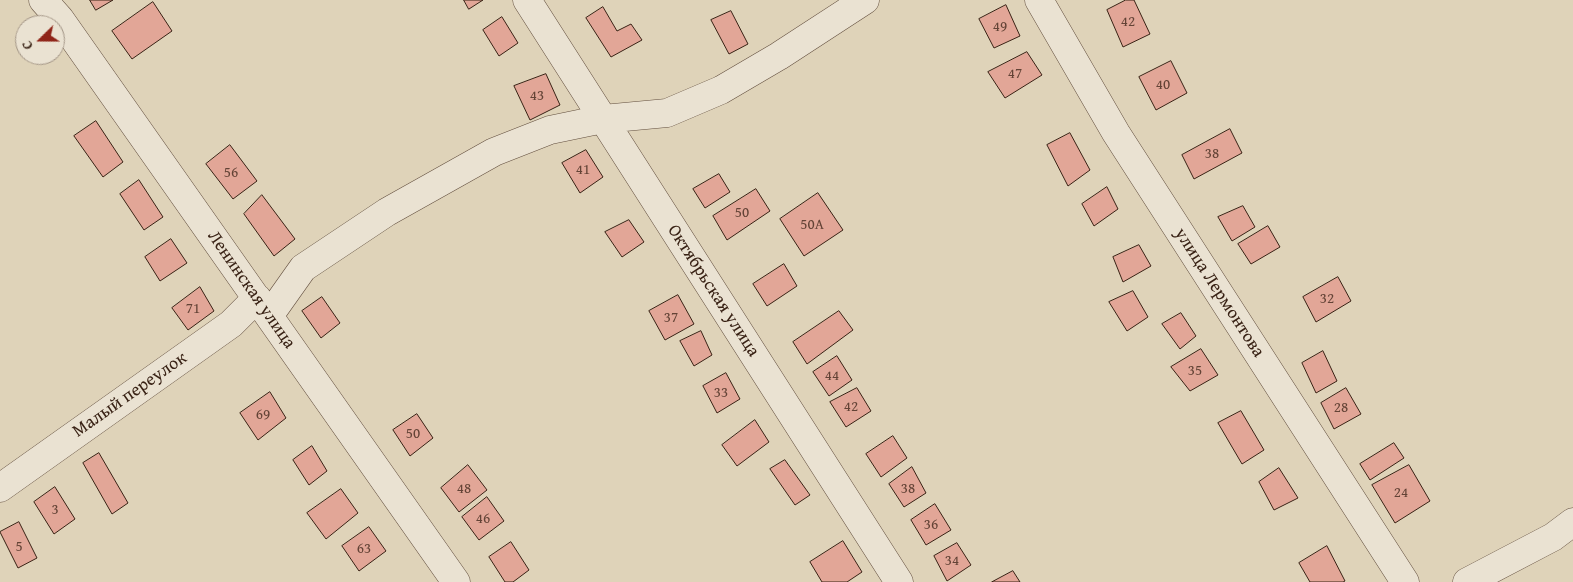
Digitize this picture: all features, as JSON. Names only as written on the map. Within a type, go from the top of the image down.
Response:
[{"type":"street","name":"Ленинская улица","points":[[43,0],[60,19],[456,582]]},
{"type":"street","name":"Октябрьская улица","points":[[527,0],[899,582]]},
{"type":"street","name":"Малый переулок","points":[[0,488],[231,324],[263,307],[303,268],[387,212],[494,152],[550,130],[603,119],[667,114],[721,90],[779,56],[865,0]]},
{"type":"street","name":"улица Лермонтова","points":[[1039,0],[1116,133],[1405,582]]},
{"type":"street","points":[[1467,582],[1553,537],[1573,522]]},
{"type":"building","points":[[90,0],[113,0],[96,10]]},
{"type":"building","points":[[464,0],[483,0],[469,9]]},
{"type":"building","points":[[1126,0],[1134,0],[1150,34],[1123,47],[1107,10]]},
{"type":"building","points":[[153,2],[172,31],[132,59],[112,31]]},
{"type":"building","points":[[1006,5],[1020,36],[994,48],[979,19]]},
{"type":"building","points":[[603,7],[617,31],[631,24],[642,40],[611,57],[586,18]]},
{"type":"building","points":[[731,11],[748,44],[729,54],[711,20]]},
{"type":"building","points":[[502,17],[518,43],[499,56],[483,30]]},
{"type":"building","points":[[1027,52],[1042,75],[1005,98],[988,72]]},
{"type":"building","points":[[1171,61],[1187,93],[1156,110],[1139,77]]},
{"type":"building","points":[[546,74],[560,105],[530,120],[514,86]]},
{"type":"building","points":[[96,121],[123,162],[103,177],[74,136]]},
{"type":"building","points":[[1230,129],[1242,153],[1194,179],[1182,155]]},
{"type":"building","points":[[1070,133],[1090,170],[1068,186],[1047,145]]},
{"type":"building","points":[[230,145],[257,181],[233,199],[206,164]]},
{"type":"building","points":[[586,150],[603,177],[580,193],[562,163]]},
{"type":"building","points":[[719,174],[730,192],[705,208],[693,189]]},
{"type":"building","points":[[139,180],[163,217],[144,230],[120,194]]},
{"type":"building","points":[[1107,187],[1118,209],[1094,226],[1082,204]]},
{"type":"building","points":[[756,189],[770,211],[727,240],[713,216]]},
{"type":"building","points":[[818,193],[843,230],[804,256],[780,219]]},
{"type":"building","points":[[262,195],[295,239],[274,256],[244,214]]},
{"type":"building","points":[[1243,206],[1255,227],[1232,241],[1218,217]]},
{"type":"building","points":[[629,220],[644,242],[622,257],[605,232]]},
{"type":"building","points":[[1268,226],[1280,247],[1251,264],[1238,244]]},
{"type":"building","points":[[171,239],[187,263],[160,281],[145,257]]},
{"type":"building","points":[[1139,245],[1151,266],[1123,282],[1113,257]]},
{"type":"building","points":[[784,264],[797,286],[767,306],[753,284]]},
{"type":"building","points":[[1338,277],[1351,301],[1316,322],[1303,297]]},
{"type":"building","points":[[200,287],[214,311],[188,330],[172,308]]},
{"type":"building","points":[[1133,291],[1148,317],[1127,331],[1109,302]]},
{"type":"building","points":[[678,295],[694,324],[665,340],[649,311]]},
{"type":"building","points":[[322,297],[340,323],[321,338],[302,311]]},
{"type":"building","points":[[839,311],[853,330],[807,364],[793,342]]},
{"type":"building","points":[[1181,313],[1196,336],[1180,349],[1162,324]]},
{"type":"building","points":[[701,331],[712,355],[694,366],[680,341]]},
{"type":"building","points":[[1201,349],[1218,375],[1190,391],[1171,367]]},
{"type":"building","points":[[1323,351],[1337,381],[1316,393],[1302,363]]},
{"type":"building","points":[[837,356],[852,380],[829,396],[813,372]]},
{"type":"building","points":[[726,373],[740,399],[717,413],[703,386]]},
{"type":"building","points":[[857,388],[871,411],[846,427],[830,402]]},
{"type":"building","points":[[1346,388],[1361,414],[1334,429],[1321,403]]},
{"type":"building","points":[[270,392],[286,418],[258,440],[240,413]]},
{"type":"building","points":[[1241,411],[1264,450],[1242,464],[1218,423]]},
{"type":"building","points":[[417,414],[433,438],[410,456],[393,430]]},
{"type":"building","points":[[755,420],[769,442],[737,466],[722,445]]},
{"type":"building","points":[[893,436],[907,458],[881,477],[866,454]]},
{"type":"building","points":[[1394,443],[1404,458],[1370,480],[1360,464]]},
{"type":"building","points":[[312,446],[327,471],[309,485],[293,460]]},
{"type":"building","points":[[99,453],[128,503],[112,514],[83,463]]},
{"type":"building","points":[[785,460],[810,495],[795,505],[770,469]]},
{"type":"building","points":[[468,465],[487,490],[459,512],[441,488]]},
{"type":"building","points":[[1409,465],[1430,501],[1395,523],[1372,485]]},
{"type":"building","points":[[912,467],[926,493],[904,507],[889,484]]},
{"type":"building","points":[[1279,468],[1298,498],[1274,510],[1259,482]]},
{"type":"building","points":[[55,487],[75,519],[54,534],[34,502]]},
{"type":"building","points":[[341,489],[358,513],[326,539],[307,513]]},
{"type":"building","points":[[487,497],[504,521],[479,540],[462,517]]},
{"type":"building","points":[[935,504],[951,530],[926,545],[911,520]]},
{"type":"building","points":[[19,522],[37,558],[18,568],[0,532]]},
{"type":"building","points":[[369,527],[386,551],[359,571],[342,546]]},
{"type":"building","points":[[843,541],[862,572],[847,582],[822,582],[810,562]]},
{"type":"building","points":[[511,542],[529,570],[513,582],[505,582],[489,557]]},
{"type":"building","points":[[957,543],[971,565],[947,581],[934,556]]},
{"type":"building","points":[[1327,546],[1345,581],[1310,582],[1299,563]]},
{"type":"building","points":[[1013,571],[1020,582],[992,582]]}]
